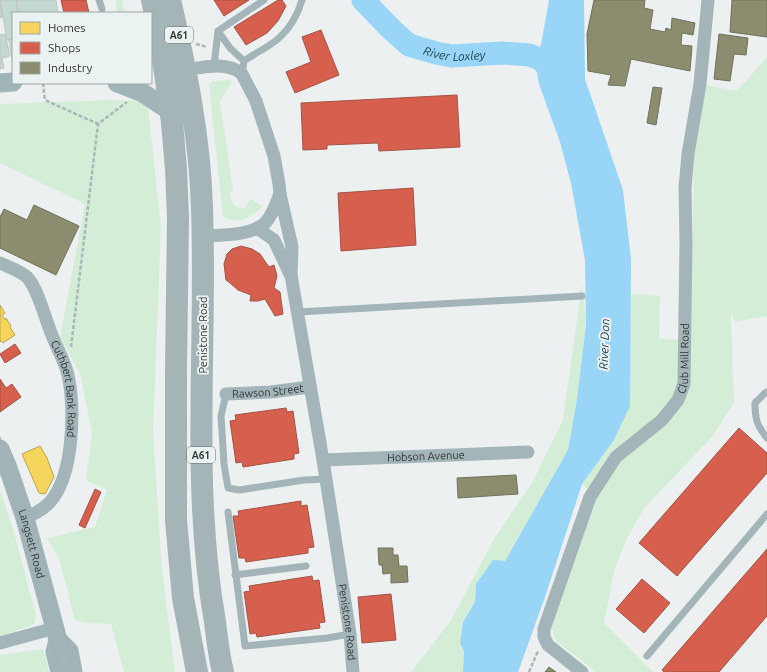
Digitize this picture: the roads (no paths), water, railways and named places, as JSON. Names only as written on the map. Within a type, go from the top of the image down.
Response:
[{"type":"highway","name":"A61","points":[[152,0],[158,75],[170,111],[176,169],[178,218],[176,520],[183,598],[197,672]]},
{"type":"highway","name":"Penistone Road","points":[[170,0],[201,68],[194,118],[200,172],[203,236],[201,459],[204,536],[211,602],[223,672]]},
{"type":"highway","points":[[158,75],[201,68]]},
{"type":"highway","points":[[178,218],[203,236]]},
{"type":"street","name":"Club Mill Road","points":[[582,672],[548,645],[544,637],[544,629],[590,497],[616,457],[662,420],[678,400],[684,384],[686,244],[685,188],[688,154],[700,84],[708,0]]},
{"type":"street","points":[[201,68],[238,71],[242,74]]},
{"type":"street","name":"Penistone Road","points":[[242,74],[256,101],[266,130],[278,177],[280,194],[292,247],[291,275],[326,479],[350,634],[353,672]]},
{"type":"street","points":[[0,83],[12,82]]},
{"type":"street","points":[[120,84],[143,93],[170,111]]},
{"type":"street","points":[[203,236],[238,234],[257,228],[266,222],[272,213],[280,194]]},
{"type":"street","points":[[257,228],[274,240],[291,275]]},
{"type":"street","name":"Cuthbert Bank Road","points":[[0,263],[17,271],[27,278],[33,288],[68,374],[71,397],[73,424],[70,450],[59,487],[51,501],[42,510],[25,518]]},
{"type":"street","name":"Rawson Street","points":[[226,394],[270,392],[310,386]]},
{"type":"street","name":"Langsett Road","points":[[0,449],[25,518],[57,634],[69,651],[73,672]]},
{"type":"street","name":"Hobson Avenue","points":[[323,460],[528,452]]},
{"type":"street","points":[[0,643],[57,634]]},
{"type":"street","name":"Langsett Road","points":[[57,634],[55,652],[60,672]]},
{"type":"lane","points":[[100,0],[102,9]]},
{"type":"lane","points":[[201,68],[218,31],[264,0]]},
{"type":"lane","points":[[242,74],[244,61],[278,39],[289,27],[299,9],[302,0]]},
{"type":"lane","points":[[218,31],[230,48],[244,61]]},
{"type":"lane","points":[[298,312],[582,296]]},
{"type":"lane","points":[[767,392],[755,403],[755,416],[760,430],[767,438]]},
{"type":"lane","points":[[226,394],[221,416],[224,464],[228,488],[239,490],[304,480],[326,479]]},
{"type":"lane","points":[[228,512],[245,646],[327,638],[350,634]]},
{"type":"lane","points":[[647,656],[767,514]]},
{"type":"lane","points":[[235,575],[306,566]]},
{"type":"water","name":"River Don","points":[[549,0],[584,0],[585,79],[623,190],[631,259],[630,406],[614,440],[582,484],[545,597],[518,672],[463,672],[464,652],[460,643],[463,622],[475,602],[476,584],[493,560],[505,561],[568,450],[577,399],[586,325],[585,260],[571,183],[560,142],[539,84],[537,72],[530,64],[530,49],[540,50]]},
{"type":"waterway","name":"River Loxley","points":[[363,0],[409,45],[452,56],[503,53],[529,55],[559,66]]},
{"type":"tram line","points":[[0,437],[22,486],[69,651],[73,672]]},
{"type":"tram line","points":[[0,466],[14,503],[60,672]]}]
